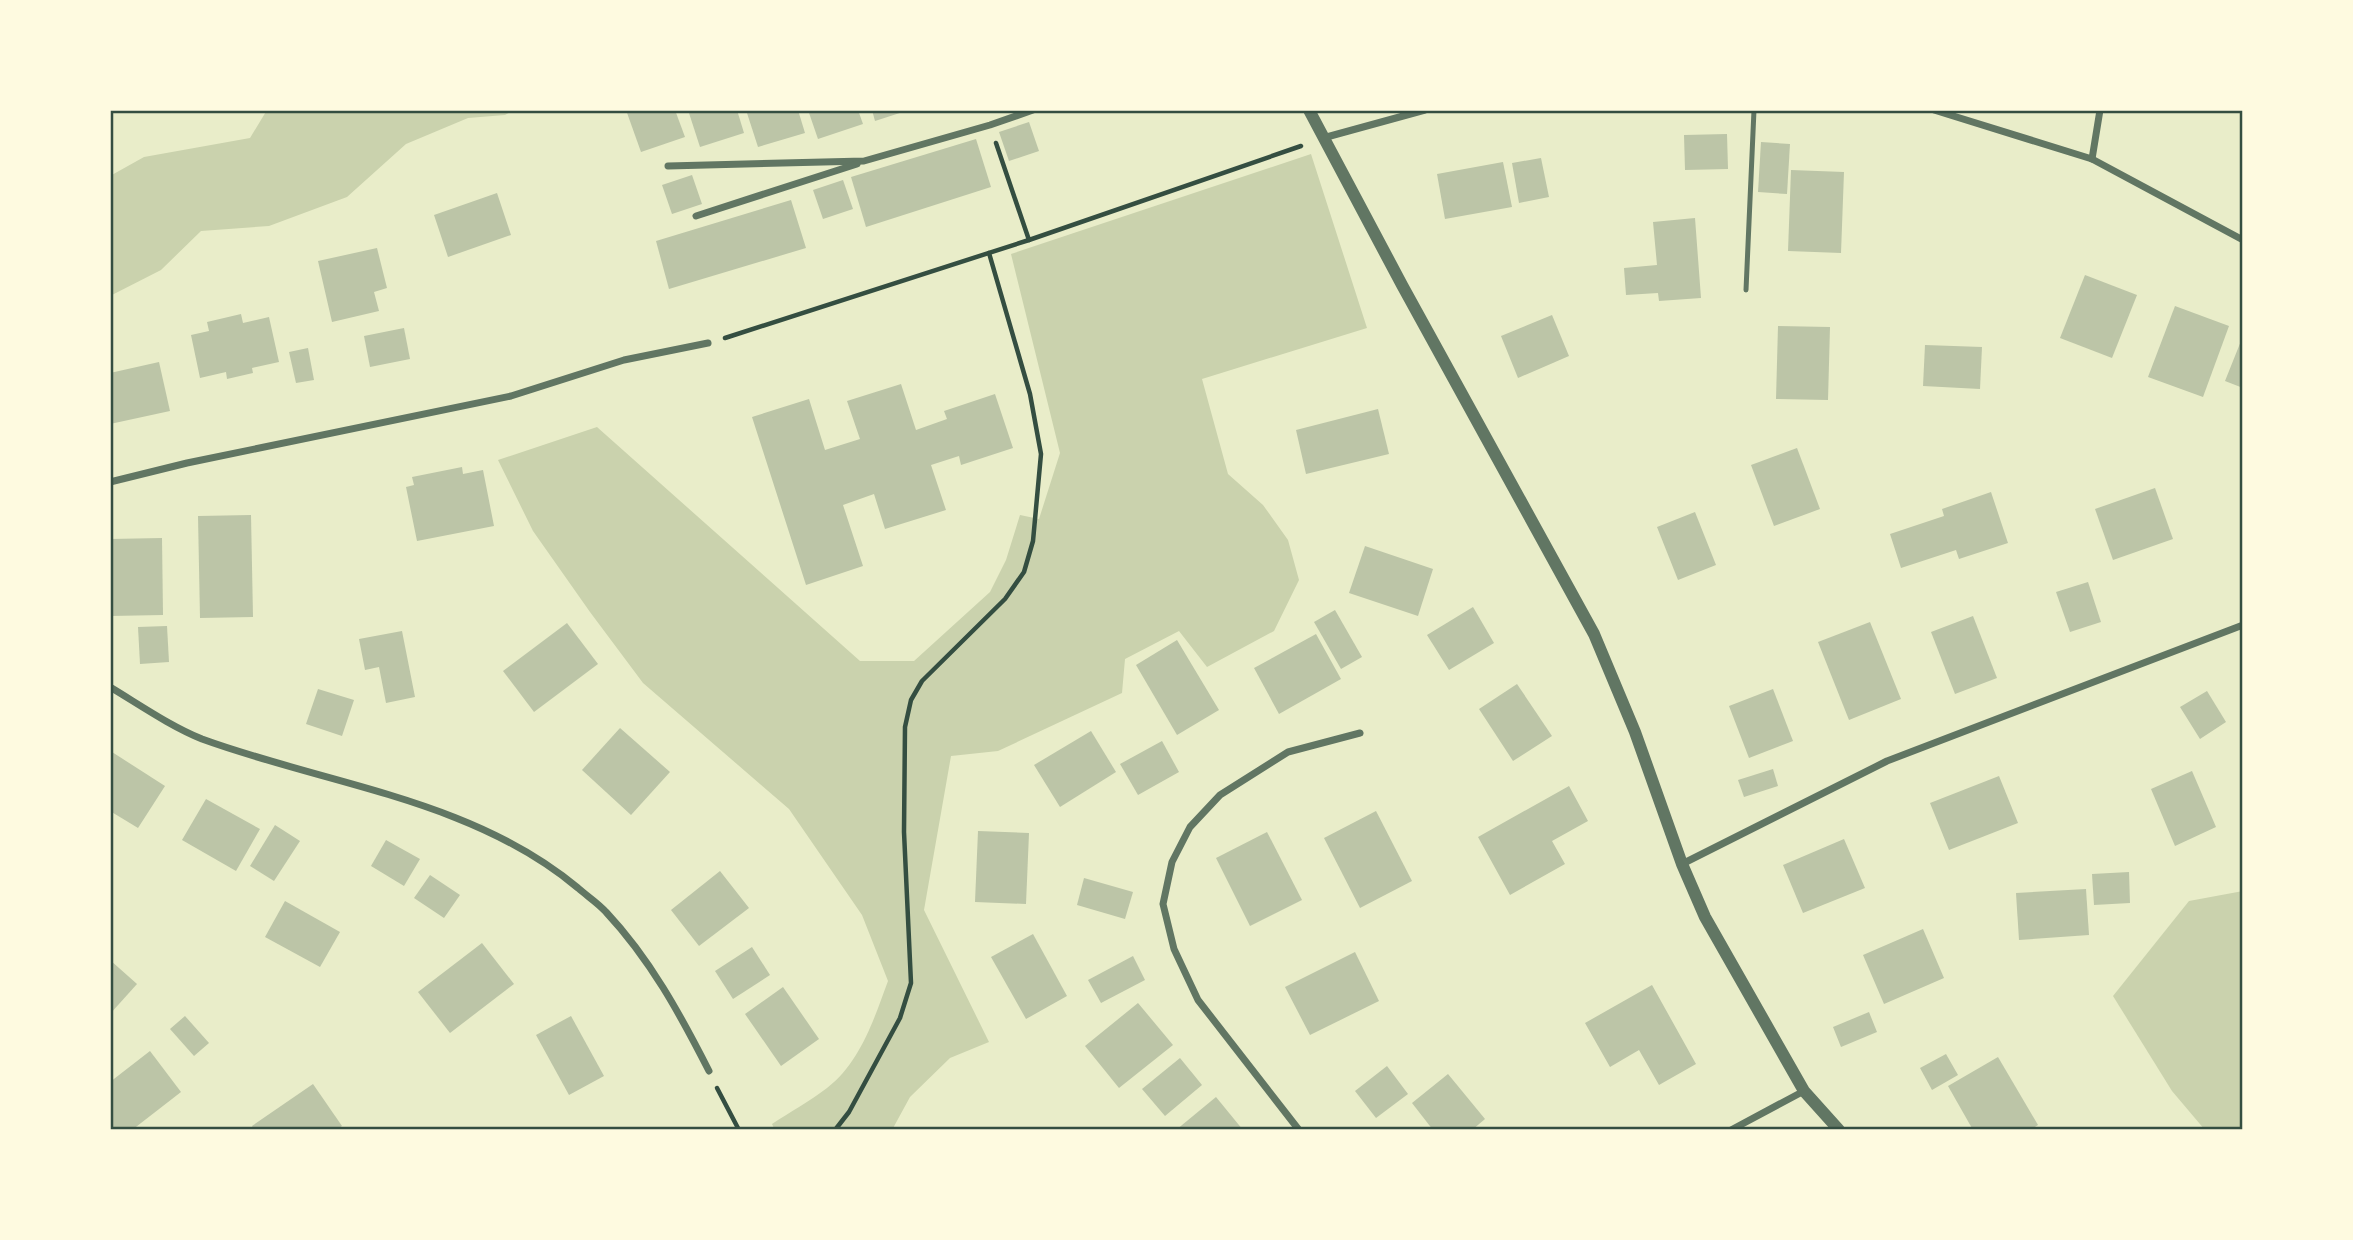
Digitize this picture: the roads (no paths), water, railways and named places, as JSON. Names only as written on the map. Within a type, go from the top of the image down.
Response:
[{"type":"street","points":[[696,216],[1033,110]]},
{"type":"street","points":[[1309,110],[1594,634],[1635,732],[1682,864],[1705,917],[1804,1091],[1839,1130]]},
{"type":"street","points":[[1323,138],[1425,110]]},
{"type":"street","points":[[1934,110],[2092,159],[2243,240]]},
{"type":"street","points":[[2092,159],[2100,110]]},
{"type":"street","points":[[668,166],[864,161]]},
{"type":"street","points":[[110,482],[187,463],[512,396],[624,360],[708,344]]},
{"type":"street","points":[[1682,864],[1888,761],[2243,625]]},
{"type":"street","points":[[110,687],[200,738],[465,820],[522,848],[565,877],[605,911],[648,962],[709,1071]]},
{"type":"street","points":[[1299,1130],[1198,1000],[1174,949],[1163,904],[1172,862],[1191,827],[1220,795],[1289,752],[1360,733]]},
{"type":"street","points":[[1731,1130],[1804,1091]]},
{"type":"lane","points":[[1746,290],[1754,110]]}]
